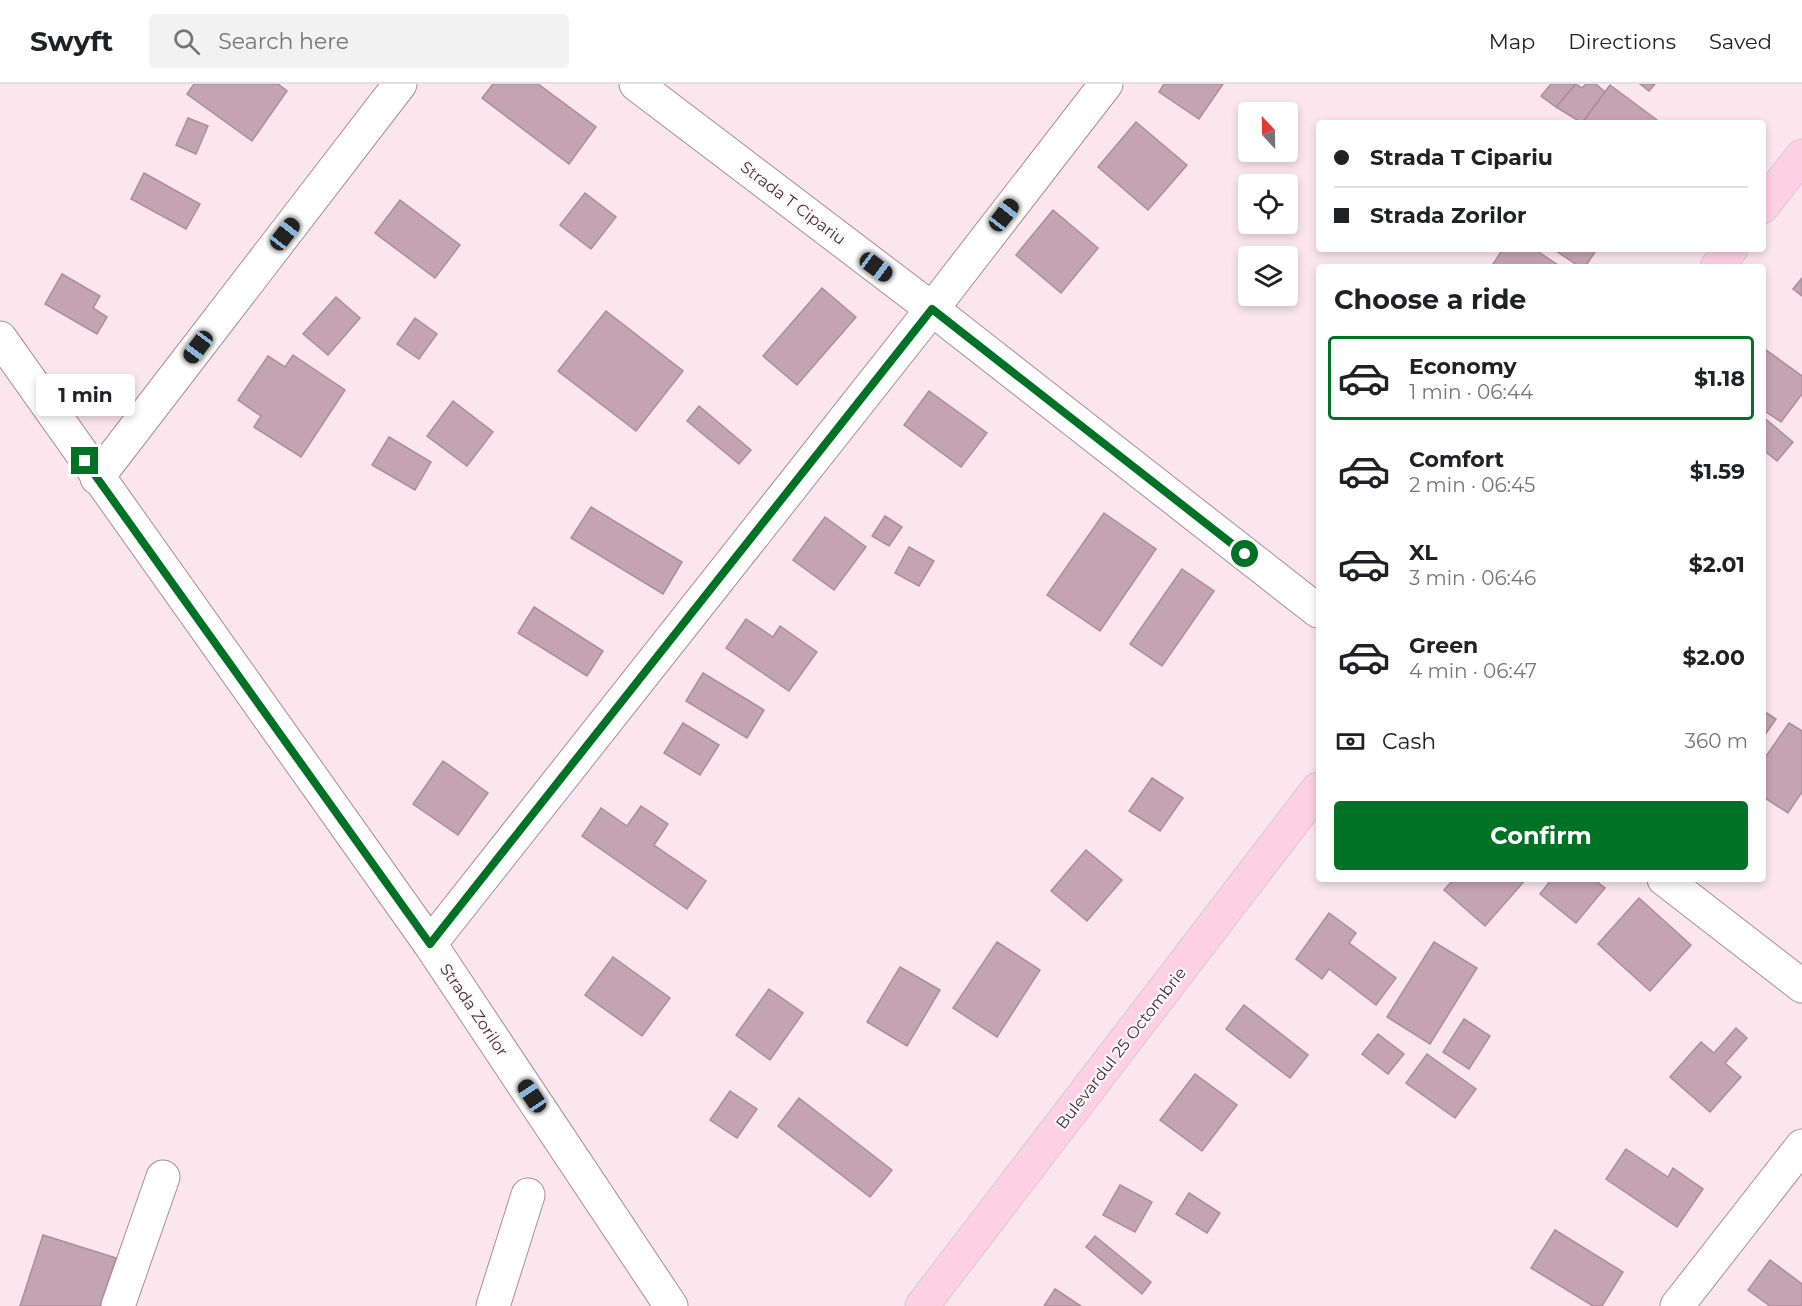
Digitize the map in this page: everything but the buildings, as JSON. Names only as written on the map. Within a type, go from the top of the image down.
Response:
[{"type":"main road","points":[[1766,202],[1802,156]]},
{"type":"main road","points":[[1719,264],[1729,252]]},
{"type":"main road","name":"Bulevardul 25 Octombrie","points":[[922,1306],[1316,792]]},
{"type":"street","points":[[98,478],[400,84]]},
{"type":"street","name":"Strada T Cipariu","points":[[636,84],[932,309],[1316,609]]},
{"type":"street","points":[[430,944],[932,309],[1106,84]]},
{"type":"street","name":"Strada Zorilor","points":[[0,338],[430,944],[671,1306]]},
{"type":"street","points":[[1668,882],[1802,986]]},
{"type":"street","points":[[1677,1306],[1802,1146]]},
{"type":"street","points":[[117,1306],[163,1178]]},
{"type":"street","points":[[493,1306],[528,1194]]},
{"type":"route","points":[[85,461],[430,944],[932,309],[1245,554]]}]
